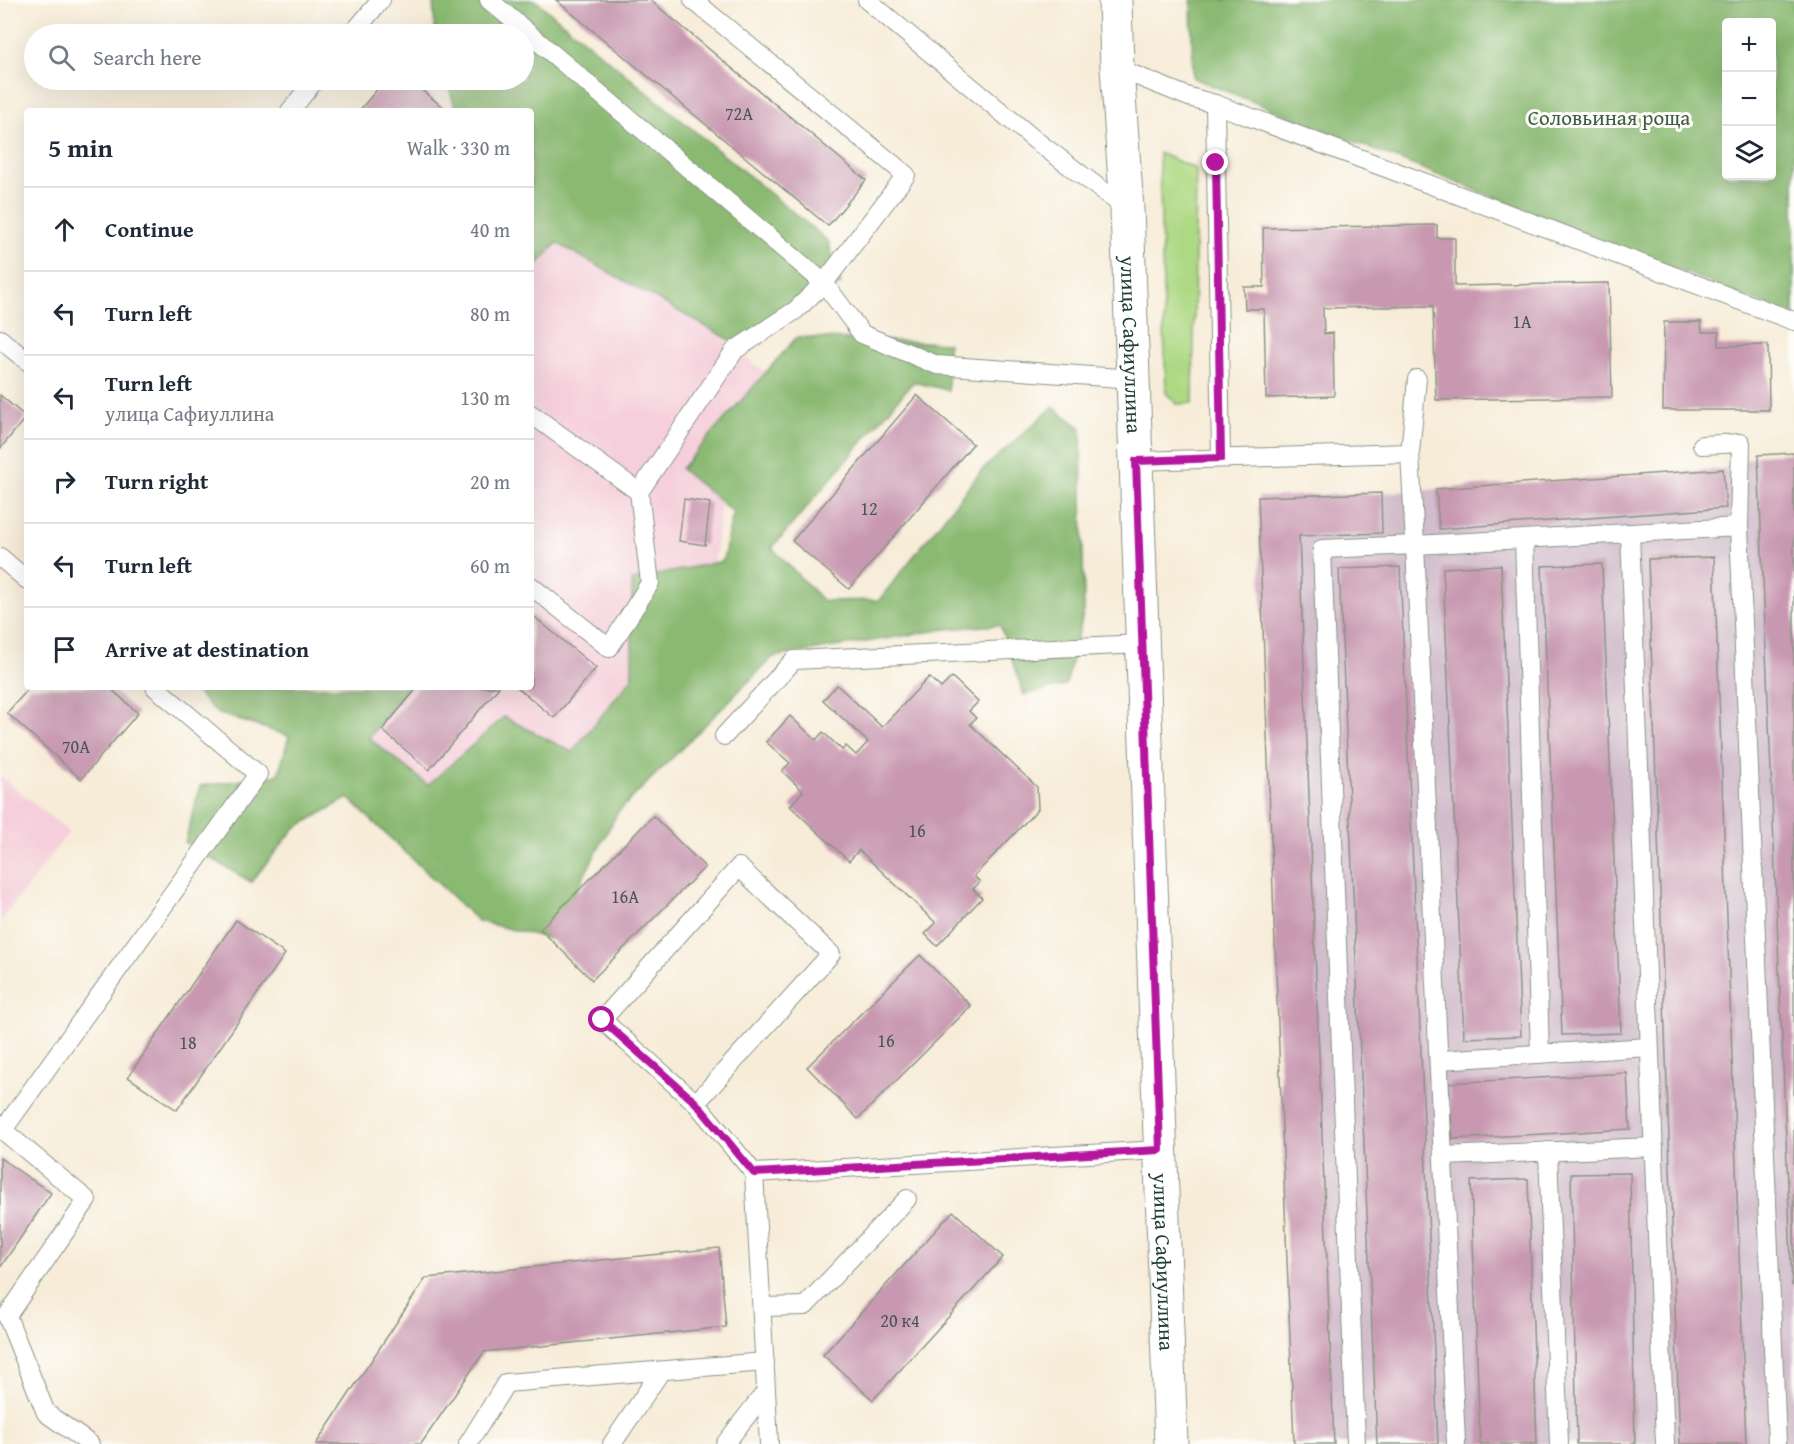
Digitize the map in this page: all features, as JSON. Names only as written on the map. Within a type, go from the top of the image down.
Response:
[{"type":"street","name":"улица Сафиуллина","points":[[1115,0],[1117,68],[1127,209],[1171,1444]]},
{"type":"lane","points":[[361,24],[381,0]]},
{"type":"lane","points":[[489,0],[517,24]]},
{"type":"lane","points":[[534,588],[609,648],[650,583],[639,492],[735,350],[796,310],[824,283],[906,175],[693,0]]},
{"type":"lane","points":[[867,0],[1035,140],[1127,209]]},
{"type":"lane","points":[[534,38],[824,283],[862,334],[936,365],[1133,379]]},
{"type":"lane","points":[[1117,68],[1189,97],[1215,104],[1794,321]]},
{"type":"lane","points":[[292,108],[307,90]]},
{"type":"lane","points":[[1215,104],[1221,458]]},
{"type":"lane","points":[[0,339],[24,359]]},
{"type":"lane","points":[[1417,379],[1410,453],[1456,1444]]},
{"type":"lane","points":[[534,416],[639,492]]},
{"type":"lane","points":[[1702,445],[1741,443],[1739,527],[1777,1444]]},
{"type":"lane","points":[[1136,461],[1410,453]]},
{"type":"lane","points":[[1356,1444],[1322,549],[1739,527]]},
{"type":"lane","points":[[1630,533],[1665,1444]]},
{"type":"lane","points":[[1524,539],[1540,1054]]},
{"type":"lane","points":[[0,557],[24,577]]},
{"type":"lane","points":[[724,736],[794,660],[1142,644]]},
{"type":"lane","points":[[90,1444],[46,1413],[7,1316],[87,1200],[1,1129],[258,774],[159,690]]},
{"type":"lane","points":[[696,1103],[831,954],[739,867],[602,1020],[696,1103],[754,1173],[769,1444]]},
{"type":"lane","points":[[1439,1060],[1649,1047]]},
{"type":"lane","points":[[1443,1156],[1653,1147]]},
{"type":"lane","points":[[754,1173],[1160,1150]]},
{"type":"lane","points":[[1548,1151],[1559,1444]]},
{"type":"lane","points":[[762,1307],[805,1306],[907,1199]]},
{"type":"lane","points":[[468,1444],[506,1383],[765,1362]]},
{"type":"lane","points":[[612,1444],[661,1371]]},
{"type":"lane","points":[[725,1444],[766,1390]]},
{"type":"shaded area","points":[[534,181],[735,350],[797,394],[723,481],[711,597],[517,904],[291,690],[534,690]]},
{"type":"shaded area","points":[[1794,453],[1794,1444],[1294,1444],[1258,497],[1381,493],[1723,469],[1758,455]]},
{"type":"shaded area","points":[[0,776],[69,832],[0,922]]},
{"type":"green space","points":[[433,0],[535,0],[828,241],[841,284],[742,347],[557,243],[534,268],[534,108],[455,108],[450,90],[534,90],[534,24],[434,24]]},
{"type":"green space","name":"Соловьиная роща","points":[[1191,0],[1794,0],[1794,316],[1193,78]]},
{"type":"green space","points":[[1159,153],[1196,169],[1193,403],[1177,404],[1166,393]]},
{"type":"green space","points":[[797,337],[948,343],[948,390],[913,382],[772,548],[823,601],[879,600],[982,470],[1053,407],[1081,428],[1084,610],[1066,685],[1024,695],[1000,625],[946,629],[773,657],[618,812],[550,939],[478,921],[348,798],[295,828],[251,882],[185,843],[200,786],[278,775],[289,736],[217,713],[194,690],[405,690],[369,738],[428,785],[504,717],[572,752],[632,678],[632,580],[723,561],[733,512],[681,469]]},
{"type":"building","points":[[556,0],[650,0],[866,180],[828,226]]},
{"type":"building","points":[[377,90],[422,90],[444,108],[362,108]]},
{"type":"building","points":[[1437,225],[1437,238],[1455,238],[1455,286],[1609,283],[1612,397],[1436,400],[1433,306],[1323,308],[1324,334],[1333,333],[1334,396],[1266,398],[1264,309],[1245,309],[1244,287],[1264,287],[1263,228]]},
{"type":"building","points":[[1664,322],[1701,322],[1702,332],[1719,332],[1719,346],[1768,345],[1769,410],[1663,410]]},
{"type":"building","points":[[0,395],[24,415],[24,419],[0,449]]},
{"type":"building","points":[[917,395],[973,444],[849,589],[792,541]]},
{"type":"building","points":[[1794,453],[1794,1285],[1792,1285],[1758,455]]},
{"type":"building","points":[[1723,469],[1726,508],[1439,529],[1436,489]]},
{"type":"building","points":[[1381,493],[1382,533],[1299,536],[1334,1444],[1294,1444],[1258,497]]},
{"type":"building","points":[[684,499],[710,503],[705,545],[679,541]]},
{"type":"building","points":[[1714,557],[1746,1444],[1680,1444],[1648,559]]},
{"type":"building","points":[[1602,564],[1621,1033],[1562,1035],[1542,566]]},
{"type":"building","points":[[1501,565],[1521,1036],[1464,1038],[1443,568]]},
{"type":"building","points":[[1400,567],[1438,1444],[1377,1444],[1339,569]]},
{"type":"building","points":[[534,616],[596,668],[554,718],[521,690],[534,690]]},
{"type":"building","points":[[929,677],[941,688],[952,677],[978,702],[969,711],[976,718],[970,724],[1037,787],[1038,809],[974,876],[980,882],[973,889],[982,898],[937,946],[925,934],[936,923],[859,850],[849,861],[790,806],[803,791],[782,771],[790,763],[766,742],[790,716],[816,740],[823,732],[842,750],[846,746],[856,755],[868,742],[823,700],[837,685],[882,727]]},
{"type":"building","points":[[27,690],[112,690],[138,713],[81,779],[7,713]]},
{"type":"building","points":[[415,690],[496,690],[429,770],[382,730]]},
{"type":"building","points":[[653,816],[705,867],[592,980],[540,929]]},
{"type":"building","points":[[236,920],[285,954],[177,1110],[128,1077]]},
{"type":"building","points":[[920,955],[971,1006],[858,1119],[807,1067]]},
{"type":"building","points":[[1627,1073],[1630,1129],[1453,1139],[1449,1083]]},
{"type":"building","points":[[0,1158],[51,1193],[0,1268]]},
{"type":"building","points":[[1630,1173],[1635,1444],[1577,1444],[1571,1174]]},
{"type":"building","points":[[1528,1179],[1537,1444],[1480,1444],[1471,1181]]},
{"type":"building","points":[[953,1211],[1003,1257],[873,1400],[823,1355]]},
{"type":"building","points":[[719,1248],[726,1327],[484,1352],[421,1444],[316,1444],[426,1278]]},
{"type":"route","points":[[602,1020],[696,1103],[754,1173],[1160,1150],[1136,461],[1221,458],[1216,163]]}]
